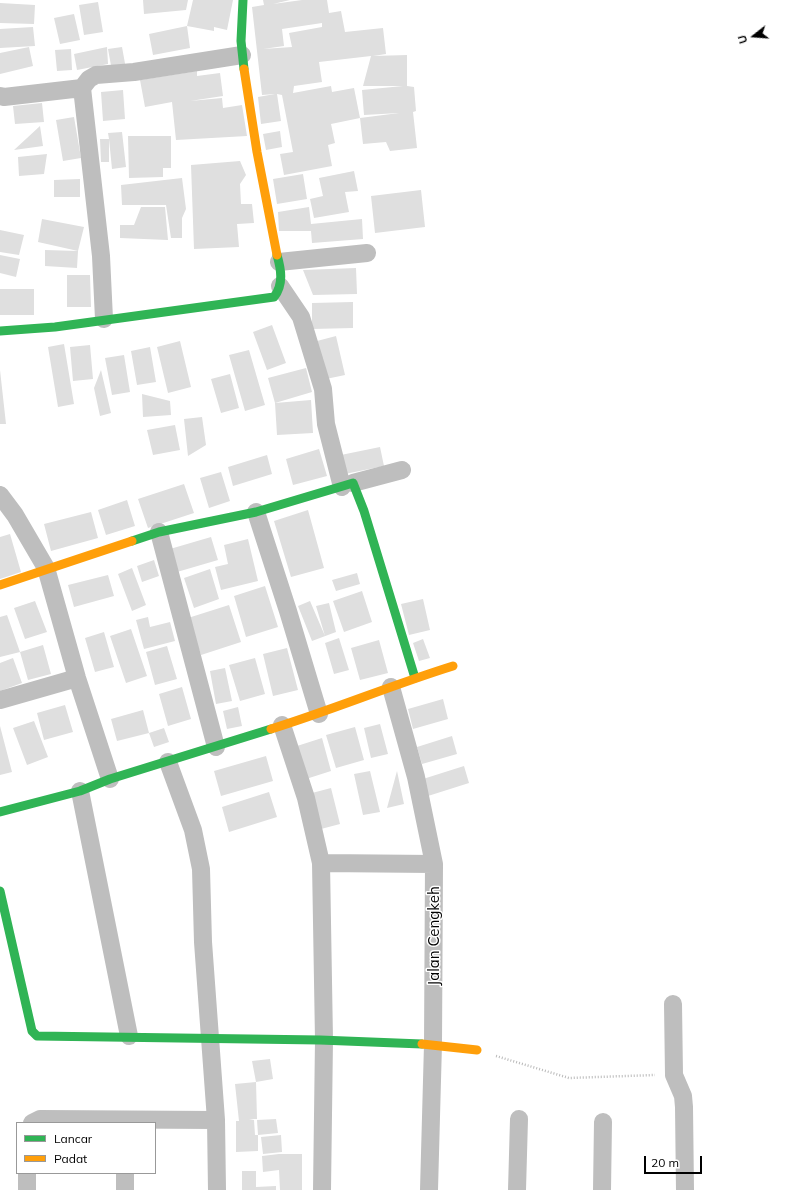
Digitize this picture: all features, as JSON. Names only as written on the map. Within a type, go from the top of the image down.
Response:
[{"type":"street","points":[[0,331],[55,327],[104,319],[274,297],[279,292],[279,262],[266,202],[242,55],[243,0]]},
{"type":"street","points":[[104,319],[101,256],[82,88],[89,79],[96,75],[134,72],[242,55]]},
{"type":"street","points":[[0,96],[4,98],[82,88]]},
{"type":"street","points":[[279,262],[367,253]]},
{"type":"street","points":[[280,286],[301,317],[323,389],[326,424],[330,442],[348,485],[364,511],[415,678]]},
{"type":"street","points":[[0,585],[46,568],[158,532],[256,512],[402,470]]},
{"type":"street","points":[[0,495],[15,515],[46,568],[77,678],[110,779]]},
{"type":"street","points":[[256,512],[320,714]]},
{"type":"street","points":[[158,532],[216,747]]},
{"type":"street","points":[[0,812],[80,790],[110,779],[320,714],[415,678],[453,666]]},
{"type":"street","points":[[0,700],[77,678]]},
{"type":"street","name":"Jalan Cengkeh","points":[[391,687],[416,777],[434,864],[433,1044],[429,1190]]},
{"type":"street","points":[[282,725],[306,798],[321,863],[324,1040],[322,1190]]},
{"type":"street","points":[[168,762],[193,830],[201,869],[203,942],[216,1120],[217,1190]]},
{"type":"street","points":[[80,790],[129,1036]]},
{"type":"street","points":[[321,863],[434,864]]},
{"type":"street","points":[[0,891],[34,1034],[36,1036],[129,1036],[324,1040],[433,1044],[477,1050]]},
{"type":"street","points":[[673,1004],[674,1075],[683,1096],[684,1107],[685,1190]]},
{"type":"street","points":[[34,1122],[40,1119],[126,1121],[216,1120]]},
{"type":"street","points":[[517,1190],[519,1119]]},
{"type":"street","points":[[602,1190],[603,1122]]},
{"type":"street","points":[[27,1174],[27,1190]]},
{"type":"street","points":[[125,1174],[125,1190]]},
{"type":"path","points":[[477,1050],[569,1078],[674,1075]]},
{"type":"building","points":[[143,0],[188,0],[186,10],[144,14]]},
{"type":"building","points":[[193,0],[233,0],[227,30],[214,27],[214,31],[187,26]]},
{"type":"building","points":[[263,0],[290,0],[273,4],[302,0],[327,0],[329,13],[341,11],[345,32],[383,28],[386,54],[373,56],[407,55],[407,86],[414,87],[416,111],[413,112],[417,148],[390,151],[386,142],[363,144],[360,118],[331,124],[335,143],[328,145],[332,166],[284,175],[280,154],[293,152],[282,95],[277,94],[281,121],[261,124],[258,97],[275,94],[262,95],[252,7],[264,5]],"holes":[[[322,23],[322,27],[289,33],[292,47],[263,49],[284,46],[282,29]],[[371,56],[363,86],[403,86],[362,90],[364,115],[399,113],[360,118],[354,88],[332,92],[331,86],[293,93],[294,86],[322,82],[319,62]]]},
{"type":"building","points":[[98,2],[103,32],[84,35],[79,5]]},
{"type":"building","points":[[0,3],[35,5],[34,24],[0,23]]},
{"type":"building","points":[[74,14],[80,40],[60,44],[54,18]]},
{"type":"building","points":[[187,26],[190,48],[153,55],[149,34]]},
{"type":"building","points":[[33,27],[35,46],[0,48],[0,29]]},
{"type":"building","points":[[29,47],[33,66],[0,74],[0,53]]},
{"type":"building","points":[[107,47],[108,64],[77,70],[74,54]]},
{"type":"building","points":[[122,47],[126,69],[112,71],[108,49]]},
{"type":"building","points":[[71,49],[72,70],[57,71],[55,50]]},
{"type":"building","points":[[197,71],[197,76],[220,73],[223,96],[190,101],[222,98],[223,108],[242,105],[247,136],[176,140],[172,102],[145,107],[140,80]]},
{"type":"building","points":[[123,90],[125,119],[103,121],[101,92]]},
{"type":"building","points":[[42,103],[44,122],[15,124],[13,106]]},
{"type":"building","points":[[74,117],[81,158],[63,161],[56,120]]},
{"type":"building","points":[[40,126],[43,146],[14,150]]},
{"type":"building","points":[[280,131],[282,147],[266,150],[263,134]]},
{"type":"building","points":[[122,132],[126,167],[112,169],[108,133]]},
{"type":"building","points":[[128,136],[171,136],[171,168],[163,168],[163,177],[129,178]]},
{"type":"building","points":[[100,139],[109,139],[109,162],[101,162]]},
{"type":"building","points":[[47,154],[44,174],[19,176],[18,157]]},
{"type":"building","points":[[240,161],[246,175],[240,184],[241,204],[252,204],[254,223],[237,224],[239,247],[194,249],[191,165]]},
{"type":"building","points":[[354,171],[358,191],[345,192],[349,212],[314,218],[310,199],[323,196],[319,178]]},
{"type":"building","points":[[303,174],[307,199],[277,204],[273,179]]},
{"type":"building","points":[[182,178],[186,209],[182,218],[182,238],[171,238],[166,205],[122,205],[121,185]]},
{"type":"building","points":[[80,179],[80,197],[54,197],[54,180]]},
{"type":"building","points":[[421,190],[425,227],[375,233],[371,196]]},
{"type":"building","points":[[141,207],[165,207],[168,240],[120,238],[120,225],[134,225]]},
{"type":"building","points":[[309,207],[311,224],[362,219],[363,239],[312,243],[311,231],[279,231],[278,212]]},
{"type":"building","points":[[42,219],[84,227],[78,251],[38,242]]},
{"type":"building","points":[[0,230],[24,235],[19,255],[0,252]]},
{"type":"building","points":[[45,250],[78,251],[77,268],[45,266]]},
{"type":"building","points":[[0,255],[20,259],[16,277],[0,273]]},
{"type":"building","points":[[356,268],[357,294],[313,295],[303,270]]},
{"type":"building","points":[[67,275],[90,275],[91,307],[67,307]]},
{"type":"building","points":[[0,289],[34,289],[34,315],[0,315]]},
{"type":"building","points":[[353,302],[353,328],[312,329],[312,303]]},
{"type":"building","points":[[272,325],[286,363],[267,370],[253,332]]},
{"type":"building","points":[[336,336],[345,375],[326,379],[317,341]]},
{"type":"building","points":[[180,341],[191,387],[168,393],[157,347]]},
{"type":"building","points":[[64,344],[74,404],[58,407],[48,347]]},
{"type":"building","points":[[90,345],[93,379],[73,381],[70,347]]},
{"type":"building","points":[[150,347],[156,382],[137,385],[131,351]]},
{"type":"building","points":[[249,350],[265,405],[245,411],[229,355]]},
{"type":"building","points":[[124,355],[130,392],[112,395],[105,358]]},
{"type":"building","points":[[306,368],[312,392],[275,403],[268,378]]},
{"type":"building","points":[[0,370],[6,424],[0,424]]},
{"type":"building","points":[[101,370],[111,413],[100,416],[94,388]]},
{"type":"building","points":[[230,374],[239,408],[221,413],[211,379]]},
{"type":"building","points":[[142,394],[170,401],[171,415],[143,417]]},
{"type":"building","points":[[311,400],[313,433],[277,435],[275,403]]},
{"type":"building","points":[[202,417],[206,445],[188,456],[184,419]]},
{"type":"building","points":[[175,425],[180,450],[153,455],[147,430]]},
{"type":"building","points":[[380,447],[384,466],[340,475],[336,456]]},
{"type":"building","points":[[319,449],[327,476],[293,485],[286,459]]},
{"type":"building","points":[[267,455],[272,474],[233,486],[228,467]]},
{"type":"building","points":[[221,472],[230,501],[209,508],[200,478]]},
{"type":"building","points":[[184,484],[194,513],[148,528],[138,499]]},
{"type":"building","points":[[127,500],[135,526],[106,535],[98,510]]},
{"type":"building","points":[[308,510],[324,568],[291,577],[274,521]]},
{"type":"building","points":[[91,512],[98,538],[51,551],[44,524]]},
{"type":"building","points":[[10,534],[21,572],[0,579],[0,537]]},
{"type":"building","points":[[211,537],[218,560],[177,572],[170,549]]},
{"type":"building","points":[[248,539],[258,581],[221,590],[215,567],[228,564],[224,545]]},
{"type":"building","points":[[154,560],[159,576],[142,582],[137,566]]},
{"type":"building","points":[[132,568],[146,605],[132,611],[118,574]]},
{"type":"building","points":[[210,569],[219,599],[194,608],[184,578]]},
{"type":"building","points":[[357,573],[360,584],[336,591],[332,580]]},
{"type":"building","points":[[108,575],[114,596],[74,607],[68,585]]},
{"type":"building","points":[[265,586],[278,627],[246,637],[234,596]]},
{"type":"building","points":[[362,591],[372,622],[344,632],[333,601]]},
{"type":"building","points":[[423,599],[430,630],[409,635],[401,604]]},
{"type":"building","points":[[35,601],[47,632],[25,639],[14,608]]},
{"type":"building","points":[[310,601],[325,636],[316,606],[329,603],[336,632],[312,641],[298,606]]},
{"type":"building","points":[[229,605],[241,642],[201,655],[188,618]]},
{"type":"building","points":[[7,615],[20,652],[0,657],[0,617]]},
{"type":"building","points":[[148,617],[150,627],[170,622],[175,641],[144,649],[136,620]]},
{"type":"building","points":[[131,629],[147,676],[126,683],[110,636]]},
{"type":"building","points":[[104,632],[114,667],[95,672],[85,638]]},
{"type":"building","points":[[339,638],[349,670],[334,674],[325,643]]},
{"type":"building","points":[[423,639],[430,658],[419,661],[413,643]]},
{"type":"building","points":[[379,640],[388,673],[360,680],[351,648]]},
{"type":"building","points":[[43,645],[51,674],[28,680],[20,652]]},
{"type":"building","points":[[167,646],[177,679],[155,685],[146,652]]},
{"type":"building","points":[[287,648],[298,690],[273,696],[263,654]]},
{"type":"building","points":[[13,658],[22,683],[0,691],[0,663]]},
{"type":"building","points":[[255,658],[265,694],[240,701],[229,665]]},
{"type":"building","points":[[225,668],[232,701],[216,704],[210,671]]},
{"type":"building","points":[[182,687],[191,719],[168,726],[159,694]]},
{"type":"building","points":[[443,699],[448,719],[413,729],[408,709]]},
{"type":"building","points":[[65,705],[73,732],[44,740],[37,713]]},
{"type":"building","points":[[238,707],[242,726],[227,729],[223,711]]},
{"type":"building","points":[[143,710],[149,733],[117,741],[111,719]]},
{"type":"building","points":[[34,721],[48,757],[27,765],[13,728]]},
{"type":"building","points":[[380,724],[388,754],[371,758],[364,728]]},
{"type":"building","points":[[0,726],[12,772],[0,775]]},
{"type":"building","points":[[355,727],[364,760],[336,768],[326,735]]},
{"type":"building","points":[[164,728],[169,742],[154,747],[149,733]]},
{"type":"building","points":[[452,736],[457,754],[422,764],[417,747]]},
{"type":"building","points":[[322,738],[331,771],[306,779],[297,746]]},
{"type":"building","points":[[266,756],[273,781],[221,796],[214,771]]},
{"type":"building","points":[[464,766],[469,783],[428,796],[423,779]]},
{"type":"building","points":[[370,771],[380,812],[363,815],[354,774]]},
{"type":"building","points":[[397,771],[404,804],[387,808]]},
{"type":"building","points":[[331,788],[340,824],[321,829],[312,793]]},
{"type":"building","points":[[269,792],[277,817],[229,832],[222,807]]},
{"type":"building","points":[[270,1059],[273,1079],[256,1082],[252,1061]]},
{"type":"building","points":[[256,1082],[257,1119],[249,1119],[254,1120],[255,1135],[258,1135],[258,1151],[236,1152],[236,1121],[239,1121],[235,1084]]},
{"type":"building","points":[[276,1119],[278,1133],[258,1135],[257,1120]]},
{"type":"building","points":[[281,1135],[282,1152],[263,1154],[261,1137]]},
{"type":"building","points":[[302,1154],[302,1190],[280,1190],[279,1170],[263,1172],[262,1156]]},
{"type":"building","points":[[242,1171],[256,1171],[256,1187],[276,1186],[276,1190],[242,1190]]},
{"type":"traffic: fast","points":[[243,0],[241,41],[244,69]]},
{"type":"traffic: fast","points":[[0,331],[55,327],[274,297],[279,287],[281,276],[277,255]]},
{"type":"traffic: fast","points":[[132,541],[159,532],[256,512],[353,483],[364,511],[415,678]]},
{"type":"traffic: fast","points":[[0,812],[80,791],[110,779],[271,729]]},
{"type":"traffic: fast","points":[[0,891],[32,1031],[37,1036],[320,1040],[422,1044]]},
{"type":"traffic: slow","points":[[244,69],[257,152],[277,255]]},
{"type":"traffic: slow","points":[[0,585],[132,541]]},
{"type":"traffic: slow","points":[[271,729],[453,666]]},
{"type":"traffic: slow","points":[[422,1044],[477,1050]]}]
